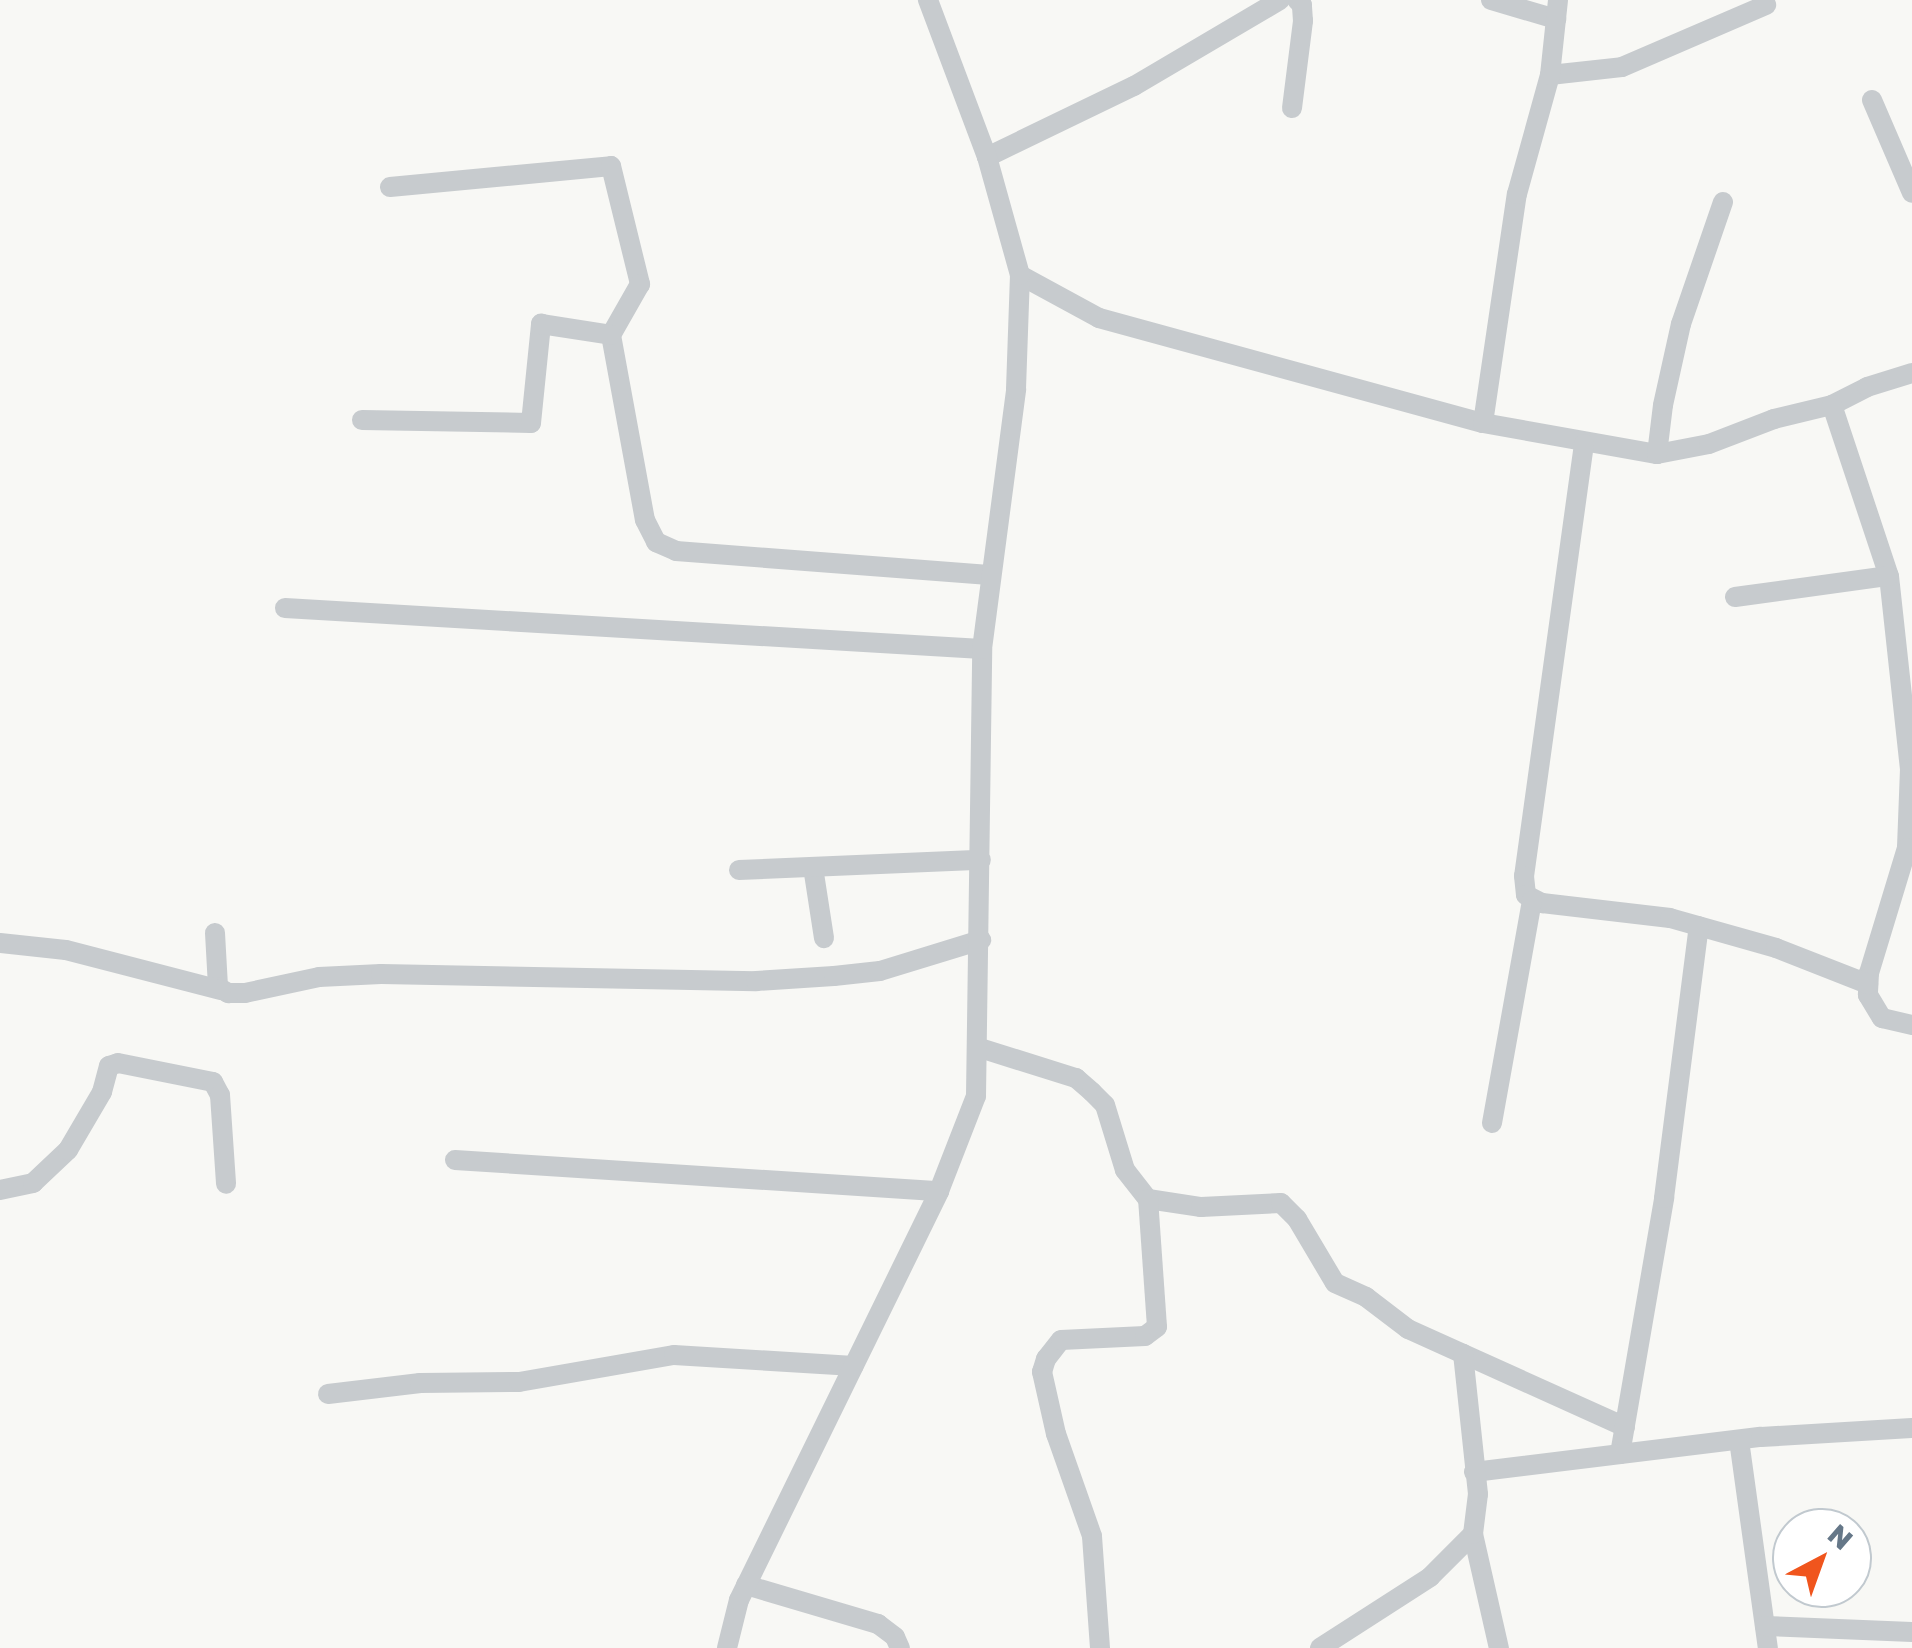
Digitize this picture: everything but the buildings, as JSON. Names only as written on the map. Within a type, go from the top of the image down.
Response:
[{"type":"street","points":[[727,1648],[746,1585],[939,1191],[976,1096],[980,1048],[982,649],[988,574],[1016,390],[1020,275],[987,157],[928,0]]},
{"type":"street","points":[[987,157],[1134,86],[1280,0]]},
{"type":"street","points":[[1292,108],[1303,21],[1302,5],[1297,0]]},
{"type":"street","points":[[1483,423],[1518,194],[1550,74],[1557,10],[1491,0]]},
{"type":"street","points":[[1550,74],[1622,67],[1766,5]]},
{"type":"street","points":[[1872,100],[1912,193]]},
{"type":"street","points":[[390,187],[611,166],[640,284],[611,335],[645,520],[656,542],[676,551],[988,574]]},
{"type":"street","points":[[1657,454],[1663,405],[1682,324],[1723,202]]},
{"type":"street","points":[[1020,275],[1099,318],[1483,423],[1657,454],[1709,444],[1774,420],[1832,405],[1867,387],[1912,373]]},
{"type":"street","points":[[362,420],[531,424],[541,324],[611,335]]},
{"type":"street","points":[[1832,405],[1889,576],[1910,769],[1906,848],[1868,984],[1870,1003],[1882,1018],[1912,1024]]},
{"type":"street","points":[[1584,444],[1523,888],[1532,900],[1670,918],[1776,948],[1868,984]]},
{"type":"street","points":[[1735,597],[1889,576]]},
{"type":"street","points":[[285,608],[982,649]]},
{"type":"street","points":[[740,870],[982,860]]},
{"type":"street","points":[[813,867],[824,938]]},
{"type":"street","points":[[1492,1124],[1532,900]]},
{"type":"street","points":[[1620,1454],[1664,1198],[1698,926]]},
{"type":"street","points":[[214,933],[221,990]]},
{"type":"street","points":[[0,943],[66,950],[246,994],[319,977],[381,974],[756,981],[834,976],[880,972],[981,940]]},
{"type":"street","points":[[980,1048],[1076,1078],[1092,1092],[1105,1105],[1125,1170],[1148,1199],[1157,1328],[1146,1336],[1061,1340],[1046,1359],[1042,1372],[1056,1434],[1092,1536],[1100,1648]]},
{"type":"street","points":[[0,1190],[33,1183],[68,1150],[102,1092],[109,1066],[118,1063],[213,1082],[220,1095],[226,1184]]},
{"type":"street","points":[[455,1160],[939,1191]]},
{"type":"street","points":[[1148,1199],[1201,1206],[1281,1203],[1296,1219],[1335,1284],[1366,1297],[1408,1329],[1624,1428]]},
{"type":"street","points":[[1463,1354],[1479,1511],[1473,1534],[1500,1648]]},
{"type":"street","points":[[328,1394],[420,1383],[519,1382],[674,1356],[854,1366]]},
{"type":"street","points":[[1474,1472],[1739,1440],[1912,1428]]},
{"type":"street","points":[[1739,1440],[1767,1637],[1912,1632]]},
{"type":"street","points":[[1320,1648],[1343,1641],[1430,1577],[1473,1534]]},
{"type":"street","points":[[746,1585],[878,1624],[895,1637],[900,1648]]}]
